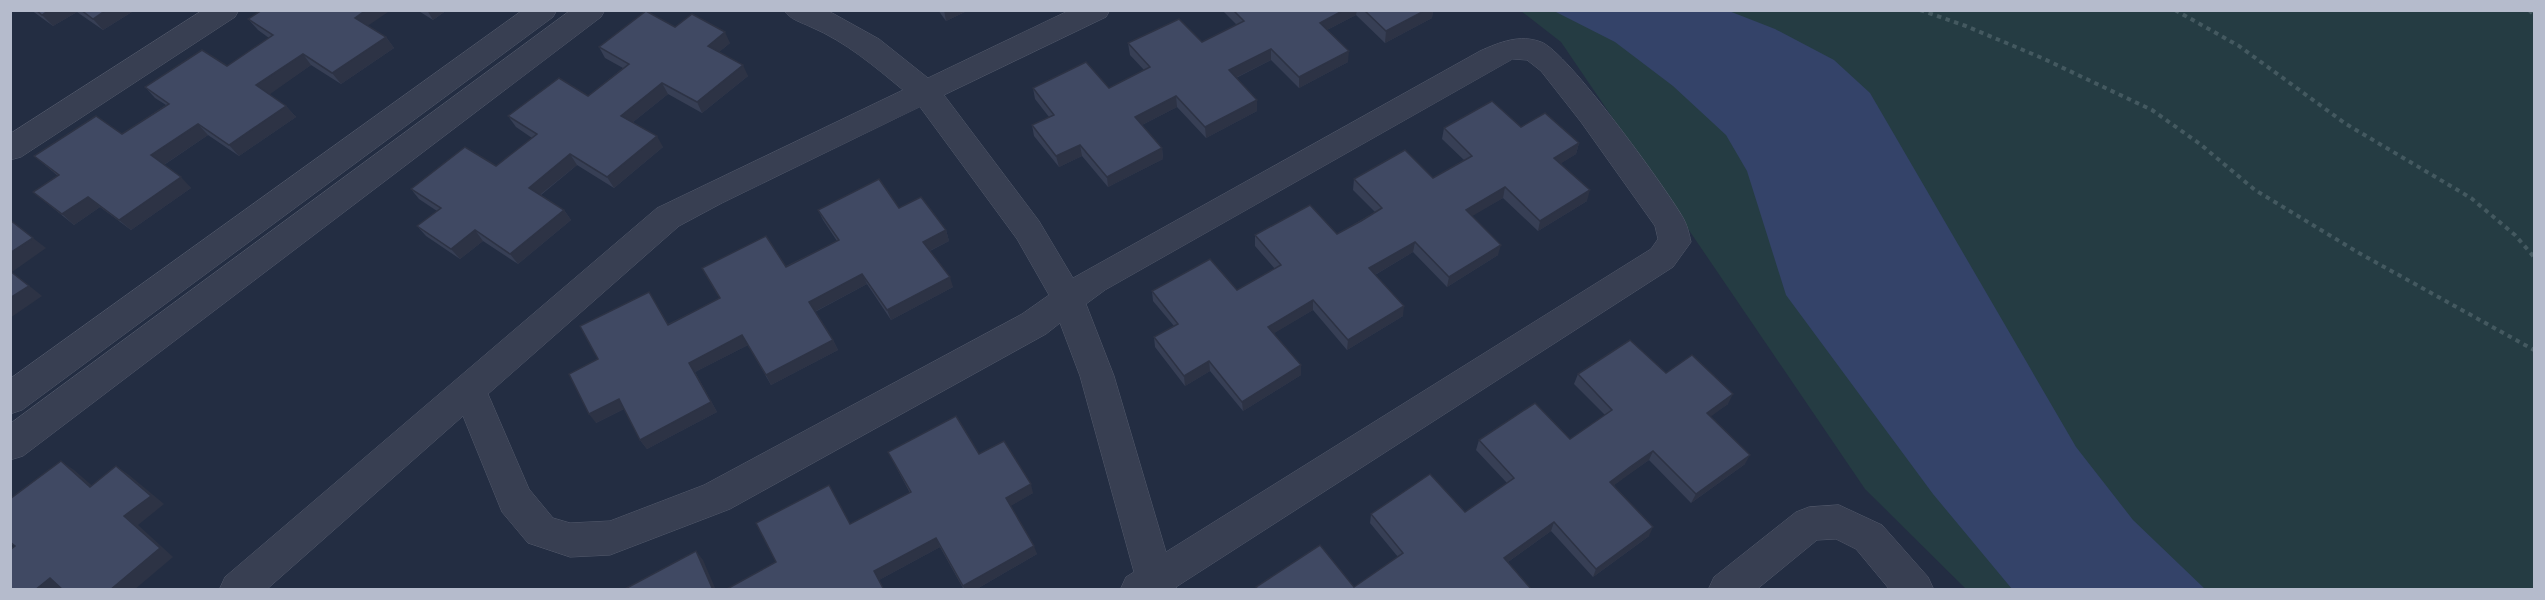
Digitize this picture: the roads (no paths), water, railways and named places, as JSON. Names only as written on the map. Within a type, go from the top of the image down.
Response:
[{"type":"street","points":[[10,149],[225,10]]},
{"type":"street","points":[[10,399],[543,10]]},
{"type":"street","points":[[10,445],[591,10]]},
{"type":"street","points":[[469,389],[515,500],[541,531],[570,540],[610,538],[717,497],[1034,324],[1068,299],[1093,281],[1490,58],[1510,49],[1534,50],[1551,64],[1592,114],[1670,223],[1675,242],[1662,258],[1151,586],[1097,376],[1068,299],[1028,230],[925,92],[868,46],[824,21],[798,10]]},
{"type":"street","points":[[238,590],[668,217],[711,194],[1096,10]]},
{"type":"street","points":[[1727,590],[1809,524],[1839,522],[1869,537],[1915,590]]},
{"type":"water","points":[[1554,11],[1729,11],[1775,29],[1834,60],[1870,93],[2076,447],[2133,520],[2205,589],[2012,589],[1933,494],[1786,295],[1747,171],[1726,135],[1673,86],[1615,42]]}]
